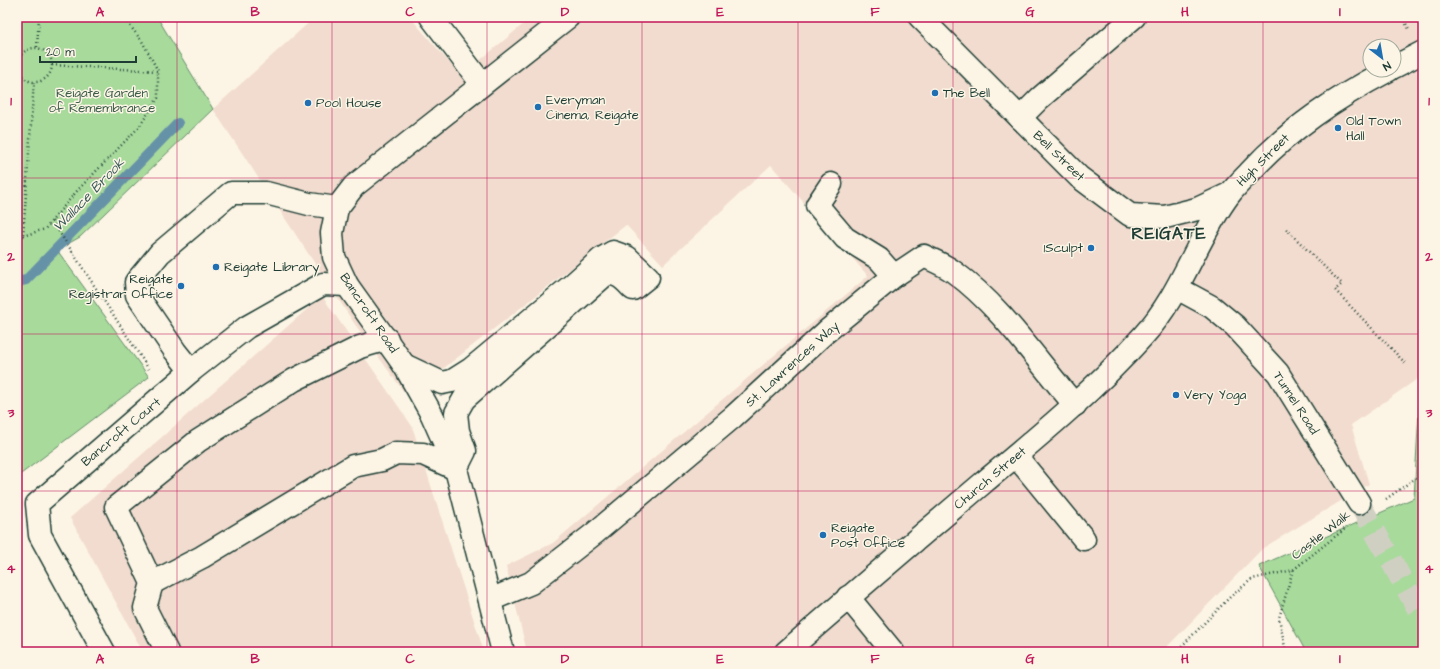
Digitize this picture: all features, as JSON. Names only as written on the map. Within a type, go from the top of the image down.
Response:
[{"type":"main road","points":[[431,17],[482,84]]},
{"type":"main road","name":"Bancroft Road","points":[[503,652],[456,469],[432,415],[404,365],[387,339],[346,285],[334,257],[332,233],[337,208],[354,186],[568,17]]},
{"type":"main road","name":"Bell Street","points":[[920,17],[1080,178],[1130,215],[1165,217],[1197,209],[1229,194]]},
{"type":"main road","points":[[1020,118],[1040,98],[1134,17]]},
{"type":"main road","points":[[1402,63],[1423,52]]},
{"type":"main road","name":"High Street","points":[[1177,288],[1200,241],[1229,194],[1271,148],[1306,119],[1348,92],[1374,78]]},
{"type":"main road","points":[[831,184],[817,205],[845,238],[879,259],[894,276]]},
{"type":"main road","points":[[191,371],[175,351],[137,295],[136,282],[160,253],[231,193],[266,193],[309,204],[337,208]]},
{"type":"main road","points":[[152,583],[202,557],[353,466],[382,460],[396,453],[423,454],[456,469],[464,451],[458,431],[456,413],[464,399],[606,274],[614,273],[622,277],[633,289],[648,277],[627,257],[612,252],[601,259],[472,369],[452,381],[442,383],[404,365]]},
{"type":"main road","name":"St. Lawrences Way","points":[[490,600],[531,583],[595,533],[733,417],[827,331],[894,276],[924,256],[952,270],[977,290],[1075,405]]},
{"type":"main road","name":"Bancroft Court","points":[[104,652],[40,535],[37,504],[191,371],[247,327],[322,284],[346,285]]},
{"type":"main road","name":"Church Street","points":[[786,652],[848,597],[1075,405],[1143,336],[1158,317],[1177,288]]},
{"type":"main road","name":"Tunnel Road","points":[[1177,288],[1218,312],[1235,326],[1278,373],[1370,503]]},
{"type":"main road","points":[[167,652],[145,608],[152,583],[116,507],[198,440],[294,380],[360,347],[387,339]]},
{"type":"main road","points":[[1016,456],[1084,538]]},
{"type":"main road","points":[[848,597],[893,652]]},
{"type":"path","points":[[37,47],[38,17]]},
{"type":"path","points":[[17,237],[45,229],[76,192],[139,127],[158,98],[158,71],[142,41],[123,17]]},
{"type":"path","points":[[37,47],[45,50],[50,56],[52,66],[49,76],[42,81],[34,82],[25,79],[17,64],[20,55],[29,49],[37,47]]},
{"type":"path","points":[[52,66],[158,71]]},
{"type":"path","points":[[23,236],[34,82]]},
{"type":"path","points":[[52,221],[150,371],[167,393]]},
{"type":"path","points":[[1286,228],[1342,284],[1335,290],[1407,365]]},
{"type":"path","points":[[1370,503],[1423,473]]},
{"type":"path","name":"Castle Walk","points":[[1176,652],[1230,597],[1252,579],[1293,570],[1350,524]]},
{"type":"path","points":[[1286,652],[1279,618],[1293,570]]},
{"type":"shaded area","points":[[315,17],[410,17],[461,76],[532,17],[1105,17],[1118,32],[1143,17],[1423,17],[1423,375],[1351,425],[1369,484],[1263,548],[1162,652],[527,652],[506,566],[553,543],[868,276],[771,165],[663,265],[626,225],[444,368],[404,392],[354,323],[213,109]]},
{"type":"shaded area","points":[[322,296],[412,426],[484,652],[143,652],[70,518]]},
{"type":"green space","name":"Reigate Garden of Remembrance","points":[[17,17],[157,17],[213,109],[80,237],[57,250],[149,377],[17,477]]},
{"type":"green space","points":[[1423,391],[1423,652],[1306,652],[1259,566],[1414,498],[1420,393]]},
{"type":"waterway","name":"Wallace Brook","points":[[17,282],[26,280],[178,123]]},
{"type":"tunnel","points":[[1359,503],[1423,618]]},
{"type":"place","name":"The Bell","points":[[935,93]]},
{"type":"place","name":"Pool House","points":[[308,103]]},
{"type":"place","name":"Everyman Cinema, Reigate","points":[[538,107]]},
{"type":"place","name":"Old Town Hall","points":[[1338,128]]},
{"type":"place","name":"1Sculpt","points":[[1091,248]]},
{"type":"place","name":"Reigate Library","points":[[216,267]]},
{"type":"place","name":"Reigate Registrar Office","points":[[181,286]]},
{"type":"place","name":"Very Yoga","points":[[1176,395]]},
{"type":"place","name":"Reigate Post Office","points":[[823,535]]},
{"type":"district","name":"REIGATE","points":[[1169,234]]}]
